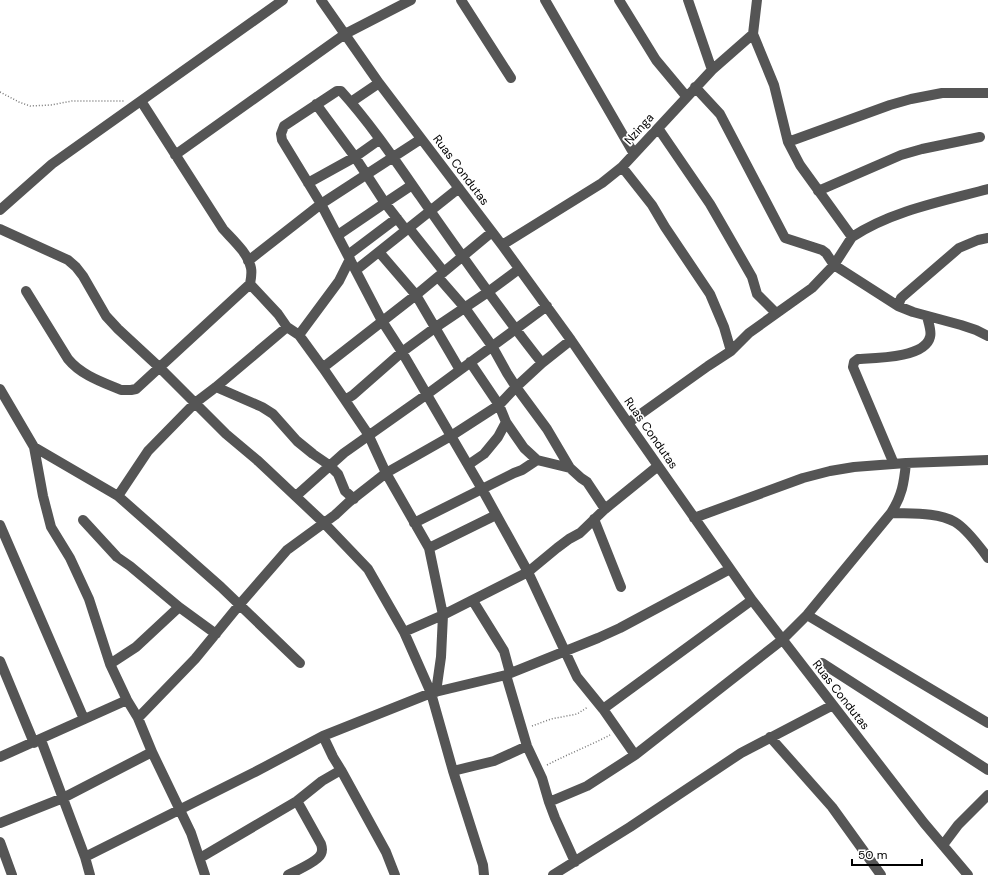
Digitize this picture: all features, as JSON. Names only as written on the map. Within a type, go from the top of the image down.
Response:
[{"type":"street","points":[[0,210],[52,164],[283,0]]},
{"type":"street","name":"Ruas Condutas","points":[[321,0],[379,84],[547,306],[752,600],[968,875]]},
{"type":"street","points":[[175,155],[345,34],[411,0]]},
{"type":"street","points":[[461,0],[512,78]]},
{"type":"street","points":[[545,0],[634,154]]},
{"type":"street","points":[[619,0],[656,60],[686,96]]},
{"type":"street","points":[[688,0],[712,70]]},
{"type":"street","points":[[757,0],[753,34],[774,84],[788,142],[800,165],[852,237]]},
{"type":"street","name":"Nzinga","points":[[502,245],[602,183],[622,167],[686,96],[712,70],[753,34]]},
{"type":"street","points":[[351,102],[379,84]]},
{"type":"street","points":[[695,87],[720,114],[785,238],[822,250],[826,253],[834,265],[898,306],[913,312],[961,325],[988,336]]},
{"type":"street","points":[[542,363],[462,257],[393,158],[341,91],[338,90],[284,126],[281,134],[282,140],[321,204],[382,321],[402,352],[482,489],[528,572],[577,677],[635,755]]},
{"type":"street","points":[[788,142],[890,105],[911,99],[942,93],[988,93]]},
{"type":"street","points":[[26,291],[73,366],[80,371],[121,390],[131,390],[136,389],[250,284],[251,269],[248,261],[223,229],[141,101]]},
{"type":"street","points":[[316,104],[355,157],[385,203],[441,274],[492,346],[507,373],[547,429],[570,468],[592,489],[605,509]]},
{"type":"street","points":[[658,128],[710,204],[752,277],[757,294],[776,313]]},
{"type":"street","points":[[818,191],[901,156],[922,149],[980,137]]},
{"type":"street","points":[[248,261],[321,204],[421,139]]},
{"type":"street","points":[[308,183],[355,157],[379,140]]},
{"type":"street","points":[[622,167],[652,205],[710,294],[724,327],[731,351]]},
{"type":"street","points":[[338,235],[412,185]]},
{"type":"street","points":[[356,270],[459,188]]},
{"type":"street","points":[[628,423],[731,351],[749,333],[812,288],[834,265],[852,237],[873,225],[906,212],[988,189]]},
{"type":"street","points":[[299,334],[339,281],[349,257],[397,218]]},
{"type":"street","points":[[0,228],[68,260],[76,267],[83,276],[106,316],[118,330],[159,367],[226,434],[296,496],[368,569],[404,632],[434,692],[453,770],[483,865],[484,875]]},
{"type":"street","points":[[323,368],[416,296],[492,232]]},
{"type":"street","points":[[898,306],[901,298],[959,248],[988,238]]},
{"type":"street","points":[[378,252],[416,296],[436,327],[460,370]]},
{"type":"street","points":[[345,400],[353,395],[402,352],[519,269]]},
{"type":"street","points":[[250,284],[278,314],[287,327],[299,334],[345,400],[368,434],[386,473],[429,548],[443,615],[441,657],[434,692]]},
{"type":"street","points":[[296,496],[329,465],[368,434],[426,395],[547,306]]},
{"type":"street","points":[[894,464],[853,367],[854,362],[858,359],[897,356],[924,348],[931,335],[927,316]]},
{"type":"street","points":[[118,496],[148,451],[195,403],[287,327]]},
{"type":"street","points":[[138,718],[195,659],[287,550],[324,523],[386,473],[451,436],[499,405],[542,363],[571,340]]},
{"type":"street","points":[[470,362],[499,405],[506,422],[524,448],[537,460],[570,468]]},
{"type":"street","points":[[216,387],[269,410],[297,441],[329,465],[338,474],[345,491],[354,499]]},
{"type":"street","points":[[0,389],[34,447],[43,496],[51,527],[70,558],[89,599],[110,664],[127,700],[138,718],[152,752],[180,809],[200,858],[205,875]]},
{"type":"street","points":[[468,465],[484,454],[498,437],[506,422]]},
{"type":"street","points":[[34,447],[118,496],[240,604],[300,663]]},
{"type":"street","points":[[414,523],[522,470],[537,460]]},
{"type":"street","points":[[694,518],[803,478],[830,471],[854,467],[906,463],[988,460]]},
{"type":"street","points":[[549,802],[586,786],[635,755],[782,640],[807,615],[891,513],[898,502],[903,488],[906,463]]},
{"type":"street","points":[[404,632],[473,601],[528,572],[557,548],[580,533],[605,509],[658,466]]},
{"type":"street","points":[[891,513],[938,516],[955,522],[976,542],[988,558]]},
{"type":"street","points":[[429,548],[496,515]]},
{"type":"street","points":[[594,519],[621,587]]},
{"type":"street","points":[[83,520],[117,557],[216,634]]},
{"type":"street","points":[[0,525],[84,719]]},
{"type":"street","points":[[85,857],[255,772],[323,736],[434,692],[508,674],[620,628],[730,569]]},
{"type":"street","points":[[600,706],[752,600]]},
{"type":"street","points":[[473,601],[504,651],[508,674],[527,746],[538,769],[549,802],[575,862]]},
{"type":"street","points":[[110,664],[136,647],[180,607]]},
{"type":"street","points":[[807,615],[988,723]]},
{"type":"street","points":[[0,661],[63,798],[85,857],[90,875]]},
{"type":"street","points":[[822,663],[988,770]]},
{"type":"street","points":[[0,757],[127,700]]},
{"type":"street","points":[[553,875],[741,753],[833,705]]},
{"type":"street","points":[[323,736],[333,757],[386,852],[396,875]]},
{"type":"street","points":[[770,737],[832,807],[881,875]]},
{"type":"street","points":[[453,770],[494,761],[527,746]]},
{"type":"street","points":[[0,823],[63,798],[152,752]]},
{"type":"street","points":[[200,858],[297,801],[322,781],[341,770]]},
{"type":"street","points":[[943,845],[958,825],[988,795]]},
{"type":"street","points":[[288,875],[317,858],[321,854],[322,849],[321,844],[297,801]]},
{"type":"street","points":[[0,842],[12,875]]},
{"type":"path","points":[[0,92],[30,106],[51,105],[72,101],[141,101]]},
{"type":"path","points":[[522,729],[551,719],[577,714],[600,706]]},
{"type":"path","points":[[538,769],[618,731]]}]
